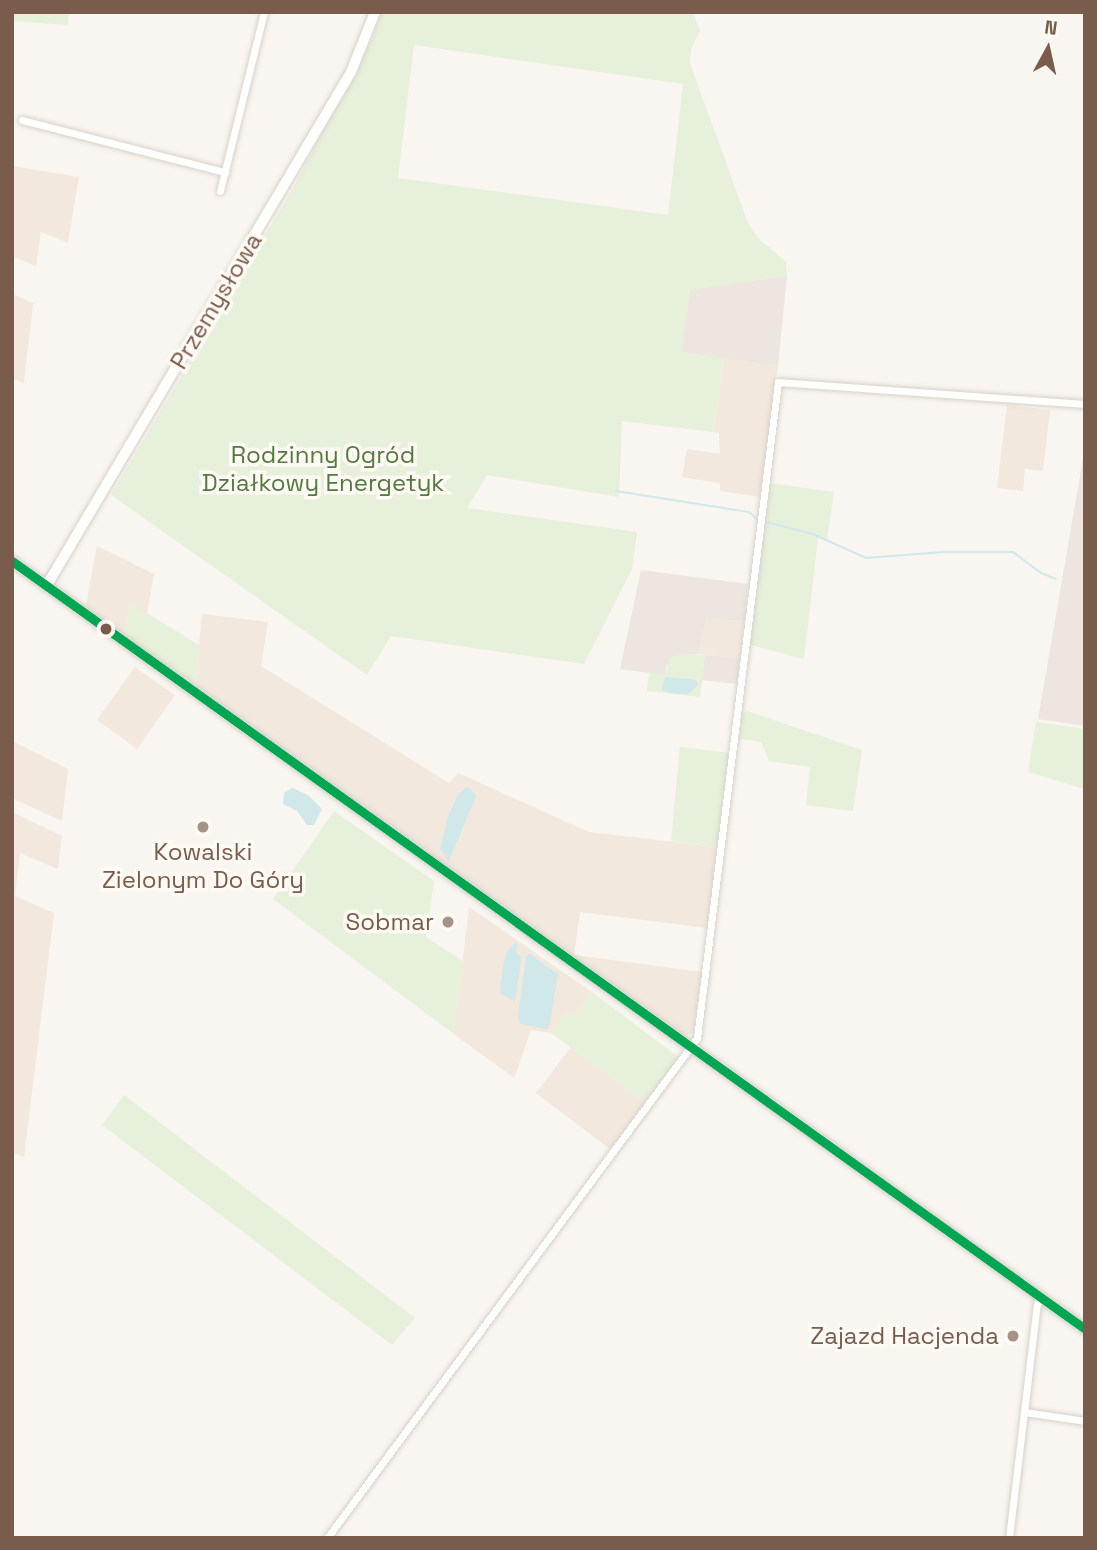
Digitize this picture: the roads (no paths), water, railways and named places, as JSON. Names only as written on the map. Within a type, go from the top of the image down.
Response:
[{"type":"main road","name":"Przemysłowa","points":[[47,585],[351,72],[375,12]]},
{"type":"main road","points":[[12,561],[1085,1329]]},
{"type":"street","points":[[220,191],[264,12]]},
{"type":"street","points":[[22,120],[225,172]]},
{"type":"street","points":[[327,1538],[698,1038],[778,382],[1085,404]]},
{"type":"street","points":[[1009,1538],[1037,1304],[1041,1298]]},
{"type":"street","points":[[1024,1412],[1085,1421]]},
{"type":"water","points":[[665,677],[696,680],[698,685],[688,694],[670,693],[662,690]]},
{"type":"water","points":[[292,788],[308,795],[322,809],[314,825],[307,825],[297,811],[283,804],[284,793]]},
{"type":"water","points":[[465,788],[470,788],[476,796],[449,861],[440,849],[448,817],[457,796]]},
{"type":"water","points":[[515,942],[518,945],[516,952],[522,958],[515,1001],[501,994],[500,989],[505,955]]},
{"type":"water","points":[[529,953],[558,974],[547,1029],[520,1024],[518,1017],[526,957]]},
{"type":"waterway","points":[[616,491],[749,512],[757,519]]},
{"type":"waterway","points":[[762,521],[813,534],[866,558],[943,552],[1013,552],[1041,573],[1056,579]]},
{"type":"place","name":"Kowalski Zielonym Do Góry","points":[[203,827]]},
{"type":"place","name":"Sobmar","points":[[448,922]]},
{"type":"place","name":"Zajazd Hacjenda","points":[[1013,1336]]},
{"type":"park label","name":"Rodzinny Ogród Działkowy Energetyk","points":[[323,469]]}]
